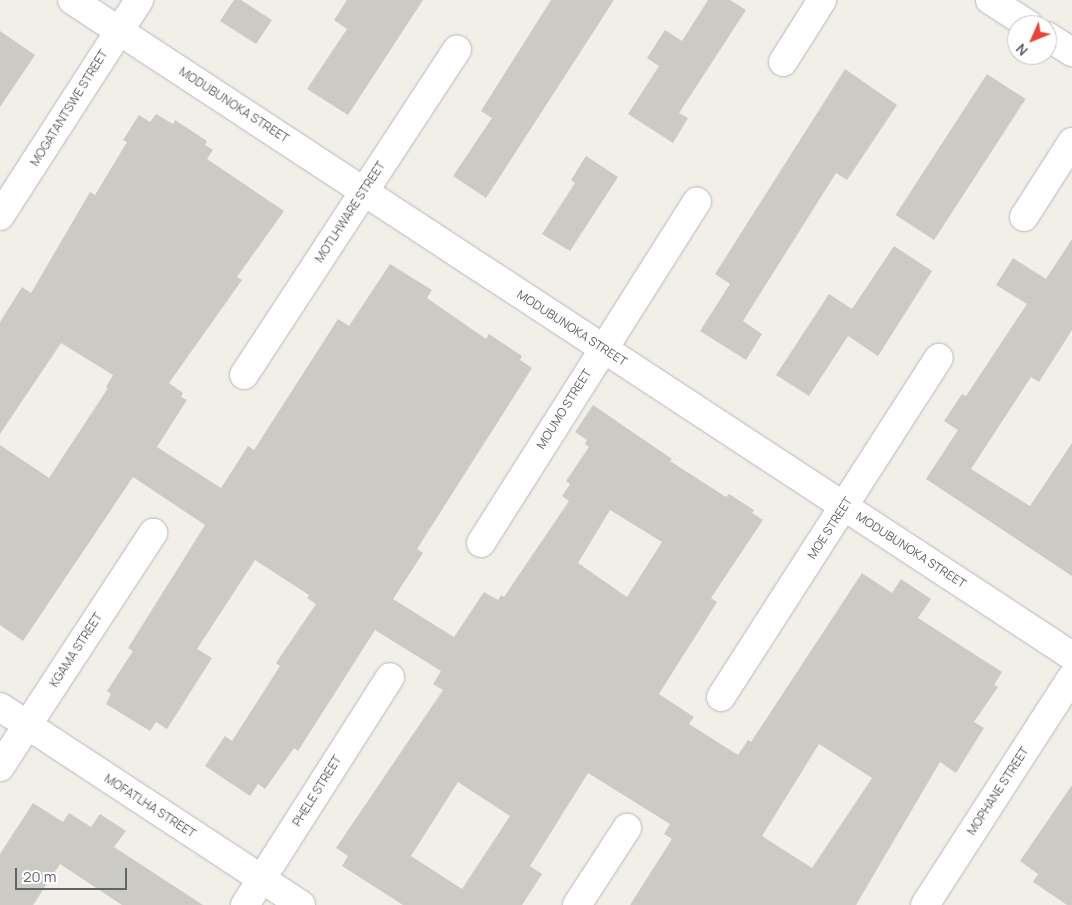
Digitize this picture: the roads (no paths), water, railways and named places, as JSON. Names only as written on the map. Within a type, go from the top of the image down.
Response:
[{"type":"street","name":"MODUBUNOKA STREET","points":[[72,0],[119,29],[1072,656]]},
{"type":"street","name":"MOGATANTSWE STREET","points":[[0,216],[138,0]]},
{"type":"street","points":[[784,62],[822,0]]},
{"type":"street","points":[[990,0],[1013,15]]},
{"type":"street","points":[[1057,42],[1072,52]]},
{"type":"street","name":"MOTLHWARE STREET","points":[[244,375],[457,50]]},
{"type":"street","points":[[1024,217],[1072,142]]},
{"type":"street","name":"MOUMO STREET","points":[[482,542],[697,201]]},
{"type":"street","name":"MOE STREET","points":[[721,697],[939,358]]},
{"type":"street","name":"KGAMA STREET","points":[[0,767],[153,533]]},
{"type":"street","name":"PHELE STREET","points":[[245,905],[390,676]]},
{"type":"street","name":"MOPHANE STREET","points":[[925,905],[1072,677]]},
{"type":"street","name":"MOFATLHA STREET","points":[[0,707],[300,905]]},
{"type":"street","points":[[577,905],[627,828]]}]
